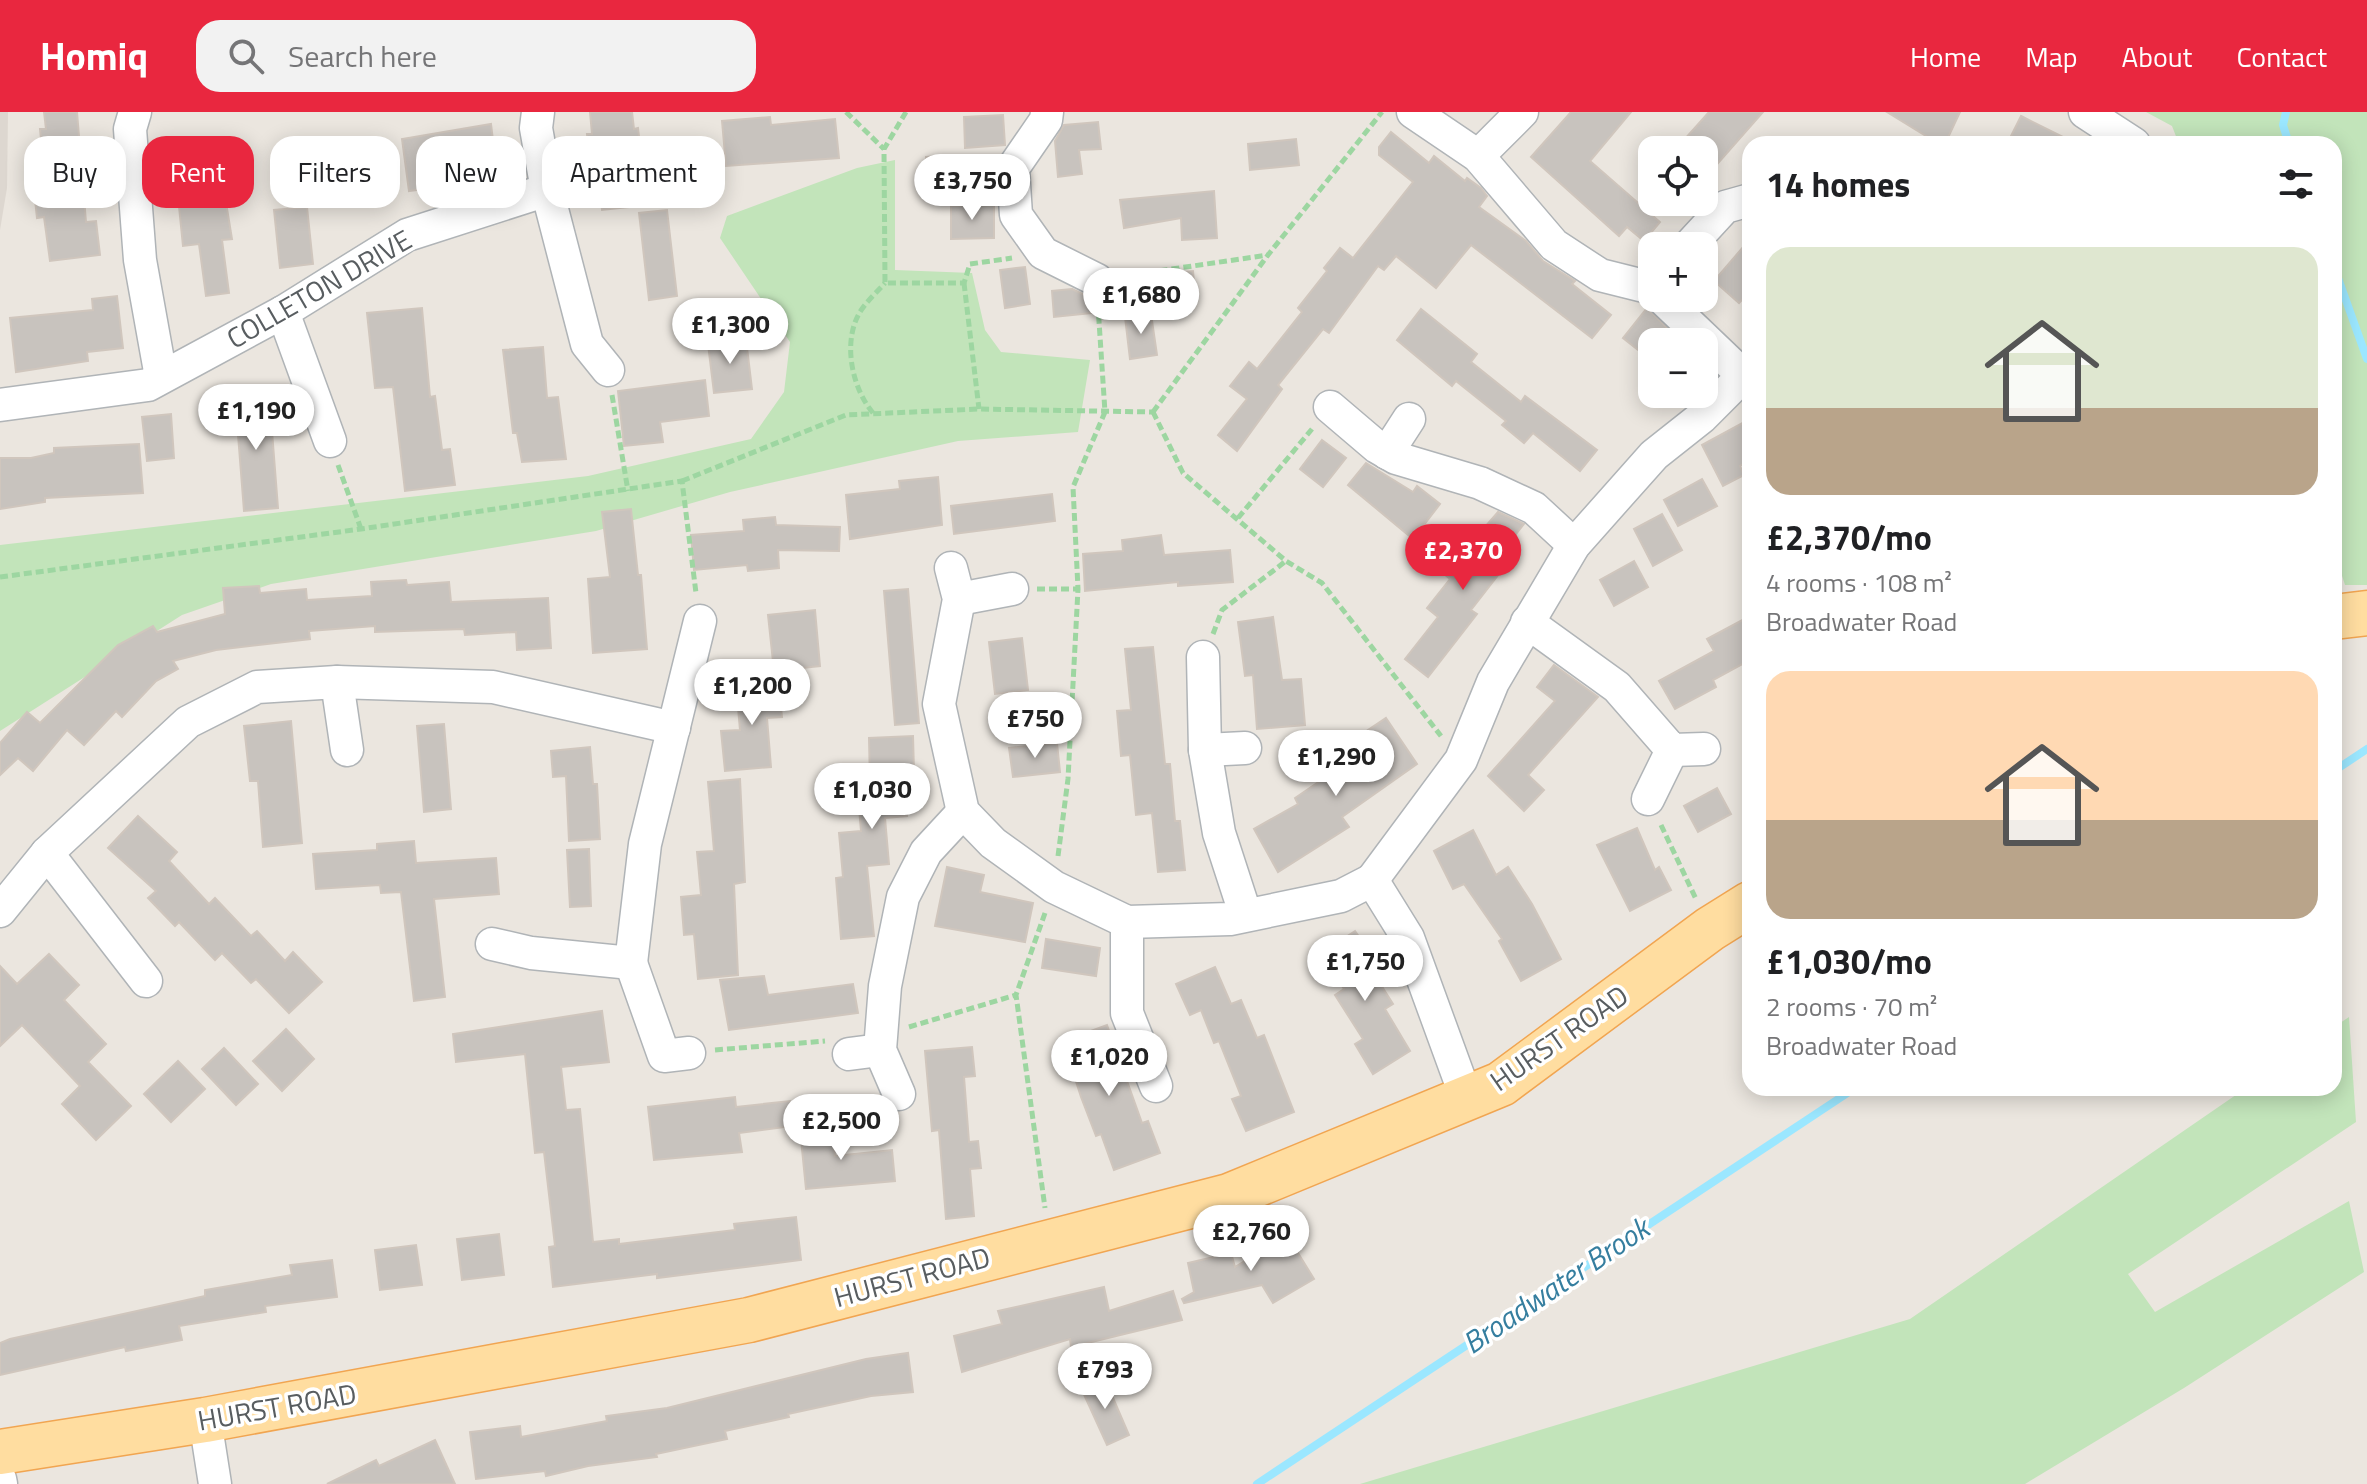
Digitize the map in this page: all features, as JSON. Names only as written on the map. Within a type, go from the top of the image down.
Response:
[{"type":"main road","points":[[2342,616],[2367,613]]},
{"type":"main road","name":"HURST ROAD","points":[[0,1452],[205,1420],[749,1320],[1229,1196],[1501,1084],[1710,929],[1742,909]]},
{"type":"street","points":[[135,112],[130,129],[140,260],[161,377]]},
{"type":"street","points":[[538,112],[536,128],[542,162]]},
{"type":"street","points":[[1047,112],[1046,120],[1013,168],[1016,215],[1043,253],[1097,280]]},
{"type":"street","points":[[1413,112],[1478,156],[1554,245],[1600,275],[1638,284]]},
{"type":"street","points":[[1478,156],[1522,112]]},
{"type":"street","points":[[2085,112],[2122,136]]},
{"type":"street","name":"COLLETON DRIVE","points":[[0,405],[148,385],[283,312],[407,235],[542,192]]},
{"type":"street","points":[[1702,232],[1725,207],[1742,202]]},
{"type":"street","points":[[552,208],[587,344],[608,370]]},
{"type":"street","points":[[283,312],[330,441]]},
{"type":"street","points":[[1677,312],[1742,374]]},
{"type":"street","points":[[1012,589],[955,584],[939,704],[963,812],[993,843],[1054,887],[1127,922],[1230,919],[1245,913],[1341,896],[1372,880],[1461,760],[1493,682],[1574,545],[1654,455],[1742,383]]},
{"type":"street","points":[[1330,407],[1387,453],[1436,472],[1480,483],[1534,508],[1574,545]]},
{"type":"street","points":[[1387,453],[1409,419]]},
{"type":"street","points":[[689,1053],[664,1056],[631,963],[645,844],[700,621]]},
{"type":"street","points":[[1527,622],[1617,687],[1688,749],[1648,799]]},
{"type":"street","points":[[1203,657],[1205,750],[1219,833],[1245,913]]},
{"type":"street","points":[[0,911],[47,853],[188,722],[257,687],[337,682],[493,687],[674,728]]},
{"type":"street","points":[[337,682],[347,750]]},
{"type":"street","points":[[1205,750],[1245,748]]},
{"type":"street","points":[[899,1094],[870,1047],[903,897],[926,852],[963,812]]},
{"type":"street","points":[[47,853],[146,981]]},
{"type":"street","points":[[1372,880],[1408,938],[1466,1097]]},
{"type":"street","points":[[1127,922],[1127,1013],[1156,1086]]},
{"type":"street","points":[[492,944],[529,964],[631,963]]},
{"type":"street","points":[[205,1420],[215,1484]]},
{"type":"path","points":[[846,112],[884,149]]},
{"type":"path","points":[[873,414],[860,398],[854,378],[853,334],[860,312],[885,283],[884,149],[906,112]]},
{"type":"path","points":[[1153,412],[1268,255],[1382,112]]},
{"type":"path","points":[[979,409],[964,283],[970,264],[1043,253]]},
{"type":"path","points":[[1050,1240],[1016,995],[1054,887],[1068,779],[1078,589],[1073,487],[1105,412],[1097,280],[1268,255]]},
{"type":"path","points":[[885,283],[964,283]]},
{"type":"path","points":[[608,370],[628,491]]},
{"type":"path","points":[[1238,518],[1330,407]]},
{"type":"path","points":[[0,577],[361,529],[682,481],[846,415],[979,409],[1153,412]]},
{"type":"path","points":[[1153,412],[1183,473],[1286,561],[1322,583],[1461,760]]},
{"type":"path","points":[[330,441],[361,529]]},
{"type":"path","points":[[682,481],[700,621]]},
{"type":"path","points":[[1203,657],[1222,610],[1286,561]]},
{"type":"path","points":[[1012,589],[1078,589]]},
{"type":"path","points":[[1648,799],[1710,929]]},
{"type":"path","points":[[689,1053],[870,1047],[1016,995]]},
{"type":"shaded area","points":[[0,112],[8,112],[7,188],[0,230]]},
{"type":"green space","points":[[2146,112],[2367,112],[2367,585],[2345,585],[2342,576],[2342,136],[2176,136],[2172,126]]},
{"type":"green space","points":[[895,160],[895,270],[972,273],[985,330],[1001,352],[1090,360],[1078,432],[958,441],[730,492],[596,531],[271,584],[182,615],[0,731],[0,545],[588,476],[751,439],[784,392],[790,342],[720,238],[727,216],[857,168]]},
{"type":"green space","points":[[2349,1017],[2356,1122],[2128,1274],[2155,1312],[2349,1201],[2364,1272],[2184,1388],[2025,1484],[1360,1484],[1910,1319],[2234,1096],[2342,1096],[2342,1022]]},
{"type":"building","points":[[44,112],[77,112],[79,136],[41,136],[40,129],[46,129]]},
{"type":"building","points":[[590,112],[632,112],[634,129],[638,128],[639,136],[587,136],[592,134]]},
{"type":"building","points":[[1571,112],[1631,112],[1590,161],[1638,203],[1638,216],[1653,216],[1660,222],[1652,232],[1638,232],[1638,236],[1627,227],[1619,236],[1531,157]]},
{"type":"building","points":[[1709,112],[1763,112],[1718,163],[1718,136],[1688,136]]},
{"type":"building","points":[[1887,112],[1960,112],[1949,136],[1926,136]]},
{"type":"building","points":[[1003,115],[1005,145],[965,148],[964,117]]},
{"type":"building","points":[[2021,116],[2061,136],[2011,136]]},
{"type":"building","points":[[770,117],[771,125],[835,119],[839,158],[726,166],[722,121]]},
{"type":"building","points":[[1098,122],[1101,149],[1079,150],[1082,174],[1058,177],[1055,141],[1064,125]]},
{"type":"building","points":[[491,124],[492,136],[420,136]]},
{"type":"building","points":[[1391,132],[1429,163],[1434,156],[1465,181],[1467,178],[1481,188],[1487,196],[1479,207],[1526,241],[1543,261],[1575,281],[1572,284],[1611,315],[1592,338],[1471,245],[1436,288],[1396,256],[1384,270],[1378,266],[1329,333],[1323,329],[1278,385],[1282,389],[1237,451],[1218,435],[1247,399],[1230,386],[1249,362],[1257,369],[1302,312],[1298,308],[1327,271],[1324,268],[1340,248],[1353,258],[1413,182],[1379,155],[1379,147]]},
{"type":"building","points":[[416,137],[416,190],[409,191],[402,139]]},
{"type":"building","points":[[1296,139],[1299,165],[1250,170],[1248,144]]},
{"type":"building","points":[[955,155],[956,191],[928,192],[926,157]]},
{"type":"building","points":[[1214,191],[1217,238],[1182,240],[1181,218],[1124,228],[1120,200]]},
{"type":"building","points":[[994,205],[994,238],[951,239],[951,206]]},
{"type":"building","points":[[36,208],[85,208],[86,222],[96,221],[100,255],[50,261],[44,217],[37,218]]},
{"type":"building","points":[[179,208],[227,208],[232,239],[222,240],[229,293],[206,296],[199,244],[183,246]]},
{"type":"building","points":[[307,208],[313,264],[280,268],[274,210]]},
{"type":"building","points":[[667,210],[677,296],[649,300],[639,213]]},
{"type":"building","points":[[1742,248],[1742,300],[1739,303],[1718,285],[1718,276]]},
{"type":"building","points":[[1025,267],[1030,304],[1005,308],[1000,270]]},
{"type":"building","points":[[1193,271],[1195,293],[1155,297],[1152,275]]},
{"type":"building","points":[[1072,289],[1089,297],[1091,313],[1054,317],[1052,291]]},
{"type":"building","points":[[117,296],[123,348],[87,352],[88,361],[16,372],[10,318],[93,310],[92,299]]},
{"type":"building","points":[[422,308],[430,397],[435,396],[442,450],[450,449],[455,485],[405,491],[393,387],[375,388],[367,313]]},
{"type":"building","points":[[1421,309],[1477,354],[1471,362],[1521,402],[1525,396],[1597,450],[1580,471],[1533,433],[1524,443],[1502,425],[1506,421],[1456,381],[1452,386],[1397,340]]},
{"type":"building","points":[[1644,312],[1651,312],[1667,328],[1638,328],[1638,350],[1623,338]]},
{"type":"building","points":[[1151,314],[1157,355],[1130,359],[1125,317]]},
{"type":"building","points":[[746,339],[752,389],[714,393],[708,344]]},
{"type":"building","points":[[543,347],[547,398],[558,397],[566,459],[522,462],[517,433],[513,433],[503,350]]},
{"type":"building","points":[[705,380],[709,416],[660,422],[663,442],[624,446],[618,391]]},
{"type":"building","points":[[269,393],[278,508],[244,511],[235,396]]},
{"type":"building","points":[[171,414],[174,458],[147,461],[142,417]]},
{"type":"building","points":[[1742,423],[1742,476],[1723,486],[1702,445]]},
{"type":"building","points":[[1322,440],[1346,458],[1323,487],[1300,469]]},
{"type":"building","points":[[139,444],[143,493],[45,498],[45,502],[0,509],[0,458],[31,458],[54,453],[54,448]]},
{"type":"building","points":[[1366,463],[1413,492],[1417,486],[1440,504],[1413,539],[1348,485]]},
{"type":"building","points":[[938,477],[942,525],[850,539],[846,495],[900,489],[899,481]]},
{"type":"building","points":[[1702,479],[1717,506],[1678,526],[1664,500]]},
{"type":"building","points":[[1052,494],[1055,521],[954,534],[951,506]]},
{"type":"building","points":[[631,509],[638,575],[641,575],[647,649],[593,653],[588,579],[610,577],[602,512]]},
{"type":"building","points":[[1498,512],[1524,524],[1490,567],[1499,574],[1471,610],[1477,614],[1428,677],[1405,659],[1438,617],[1427,608],[1450,579],[1444,574]]},
{"type":"building","points":[[1662,514],[1682,550],[1653,566],[1634,529]]},
{"type":"building","points":[[775,517],[776,525],[840,527],[839,551],[778,550],[779,568],[748,571],[747,565],[694,570],[691,535],[744,531],[743,520]]},
{"type":"building","points":[[1161,535],[1164,555],[1230,550],[1233,582],[1178,586],[1178,582],[1085,591],[1083,554],[1123,551],[1122,540]]},
{"type":"building","points":[[1634,561],[1648,587],[1614,606],[1600,580]]},
{"type":"building","points":[[406,580],[407,585],[449,582],[451,602],[548,598],[551,648],[517,650],[516,632],[465,635],[464,629],[375,632],[375,626],[309,631],[310,639],[216,650],[173,661],[178,669],[156,681],[122,717],[116,711],[84,745],[67,730],[33,771],[18,758],[0,775],[0,743],[27,712],[40,723],[118,645],[153,626],[157,632],[225,614],[223,588],[259,586],[260,593],[306,589],[307,600],[372,596],[371,582]]},
{"type":"building","points":[[908,589],[919,723],[895,725],[884,591]]},
{"type":"building","points":[[815,610],[820,666],[774,671],[768,615]]},
{"type":"building","points":[[1273,617],[1282,680],[1301,679],[1305,725],[1257,729],[1253,675],[1245,676],[1238,622]]},
{"type":"building","points":[[1742,620],[1742,664],[1713,680],[1716,687],[1675,709],[1659,681],[1714,651],[1707,639]]},
{"type":"building","points":[[1022,638],[1028,690],[995,694],[989,642]]},
{"type":"building","points":[[1153,647],[1165,764],[1170,764],[1175,821],[1180,821],[1185,870],[1158,872],[1152,813],[1136,815],[1130,755],[1121,756],[1117,711],[1131,710],[1125,649]]},
{"type":"building","points":[[1554,665],[1598,697],[1528,775],[1544,790],[1524,811],[1488,776],[1555,701],[1537,687]]},
{"type":"building","points":[[778,681],[782,717],[767,718],[771,767],[725,771],[721,731],[740,730],[736,685]]},
{"type":"building","points":[[1386,718],[1417,764],[1342,817],[1349,827],[1278,872],[1254,829],[1298,804],[1295,798],[1367,749],[1359,736]]},
{"type":"building","points":[[291,721],[302,843],[263,847],[258,781],[250,781],[244,726]]},
{"type":"building","points":[[444,724],[451,809],[424,812],[417,726]]},
{"type":"building","points":[[913,736],[914,772],[903,773],[907,816],[885,818],[889,864],[867,866],[874,936],[841,939],[836,878],[843,877],[839,833],[861,831],[857,784],[870,783],[869,738]]},
{"type":"building","points":[[1057,743],[1060,772],[1013,777],[1009,748]]},
{"type":"building","points":[[590,747],[593,784],[597,784],[600,839],[569,841],[566,776],[553,777],[551,751]]},
{"type":"building","points":[[740,779],[745,882],[734,884],[738,975],[698,979],[694,934],[684,935],[681,897],[701,895],[697,852],[714,851],[708,782]]},
{"type":"building","points":[[1717,788],[1731,814],[1698,832],[1684,806]]},
{"type":"building","points":[[138,816],[177,852],[169,861],[209,904],[215,898],[251,936],[257,931],[285,961],[293,952],[322,982],[289,1013],[256,979],[251,983],[222,953],[215,960],[179,922],[175,926],[148,898],[156,891],[108,848]]},
{"type":"building","points":[[1637,828],[1655,870],[1659,867],[1671,890],[1630,911],[1597,845]]},
{"type":"building","points":[[1473,830],[1496,875],[1508,867],[1561,959],[1521,981],[1499,941],[1502,939],[1464,884],[1453,889],[1434,851]]},
{"type":"building","points":[[414,841],[416,863],[496,858],[499,894],[434,899],[445,997],[414,1001],[401,892],[381,893],[380,885],[316,889],[313,854],[377,850],[377,844]]},
{"type":"building","points":[[589,849],[591,906],[570,907],[567,850]]},
{"type":"building","points":[[947,867],[984,875],[980,892],[1033,903],[1025,942],[935,926]]},
{"type":"building","points":[[1355,931],[1374,958],[1367,963],[1393,1004],[1385,1009],[1410,1051],[1373,1074],[1355,1044],[1363,1039],[1335,995],[1344,989],[1320,954]]},
{"type":"building","points":[[1046,939],[1100,948],[1096,976],[1042,968]]},
{"type":"building","points":[[49,954],[79,985],[64,1000],[106,1044],[88,1062],[131,1106],[96,1140],[62,1104],[80,1086],[22,1025],[0,1046],[0,966],[17,984]]},
{"type":"building","points":[[1215,967],[1231,1004],[1241,1000],[1257,1038],[1264,1035],[1294,1112],[1246,1131],[1232,1099],[1241,1096],[1219,1041],[1214,1043],[1201,1010],[1190,1015],[1176,984]]},
{"type":"building","points":[[764,976],[768,995],[853,984],[858,1013],[729,1030],[720,980]]},
{"type":"building","points":[[602,1011],[609,1062],[561,1067],[566,1110],[580,1109],[593,1242],[619,1239],[619,1244],[735,1230],[734,1224],[796,1217],[801,1260],[553,1287],[549,1247],[555,1246],[544,1152],[535,1153],[525,1054],[456,1062],[453,1034]]},
{"type":"building","points":[[1107,1025],[1142,1123],[1148,1121],[1160,1153],[1114,1170],[1101,1134],[1096,1136],[1063,1041]]},
{"type":"building","points":[[286,1029],[314,1059],[282,1091],[253,1061]]},
{"type":"building","points":[[972,1047],[975,1076],[964,1077],[969,1142],[978,1141],[981,1168],[970,1169],[974,1216],[946,1219],[939,1130],[932,1131],[925,1051]]},
{"type":"building","points":[[224,1048],[258,1084],[236,1105],[202,1069]]},
{"type":"building","points":[[178,1061],[205,1089],[171,1122],[144,1094]]},
{"type":"building","points":[[735,1097],[736,1107],[790,1101],[793,1126],[739,1133],[742,1152],[654,1160],[648,1107]]},
{"type":"building","points":[[832,1125],[835,1156],[892,1150],[895,1181],[806,1189],[800,1129]]},
{"type":"building","points":[[499,1234],[504,1275],[462,1280],[457,1239]]},
{"type":"building","points":[[1287,1235],[1314,1279],[1273,1303],[1262,1285],[1184,1303],[1182,1299],[1194,1292],[1188,1263],[1231,1253],[1235,1267]]},
{"type":"building","points":[[416,1245],[422,1285],[380,1290],[375,1250]]},
{"type":"building","points":[[332,1260],[337,1297],[265,1306],[266,1312],[179,1326],[182,1340],[126,1351],[125,1347],[0,1375],[0,1343],[10,1339],[205,1296],[205,1290],[292,1275],[290,1265]]},
{"type":"building","points":[[1104,1287],[1109,1311],[1173,1291],[1182,1320],[1071,1347],[1070,1339],[962,1372],[954,1336],[1002,1324],[998,1311]]},
{"type":"building","points":[[908,1353],[913,1392],[871,1396],[788,1414],[789,1417],[725,1431],[727,1439],[656,1454],[657,1457],[588,1466],[546,1476],[545,1471],[476,1479],[470,1432],[520,1426],[521,1437],[607,1421],[606,1416],[667,1408],[866,1359]]},
{"type":"building","points":[[1104,1377],[1129,1435],[1107,1445],[1081,1388]]},
{"type":"building","points":[[435,1440],[455,1484],[327,1484],[376,1460],[379,1466]]},
{"type":"waterway","name":"Broadwater Brook","points":[[2286,112],[2283,125],[2286,136]]},
{"type":"waterway","name":"Broadwater Brook","points":[[2342,289],[2367,359]]},
{"type":"waterway","name":"Broadwater Brook","points":[[2342,766],[2367,749]]},
{"type":"waterway","name":"Broadwater Brook","points":[[1257,1484],[1843,1096]]}]
